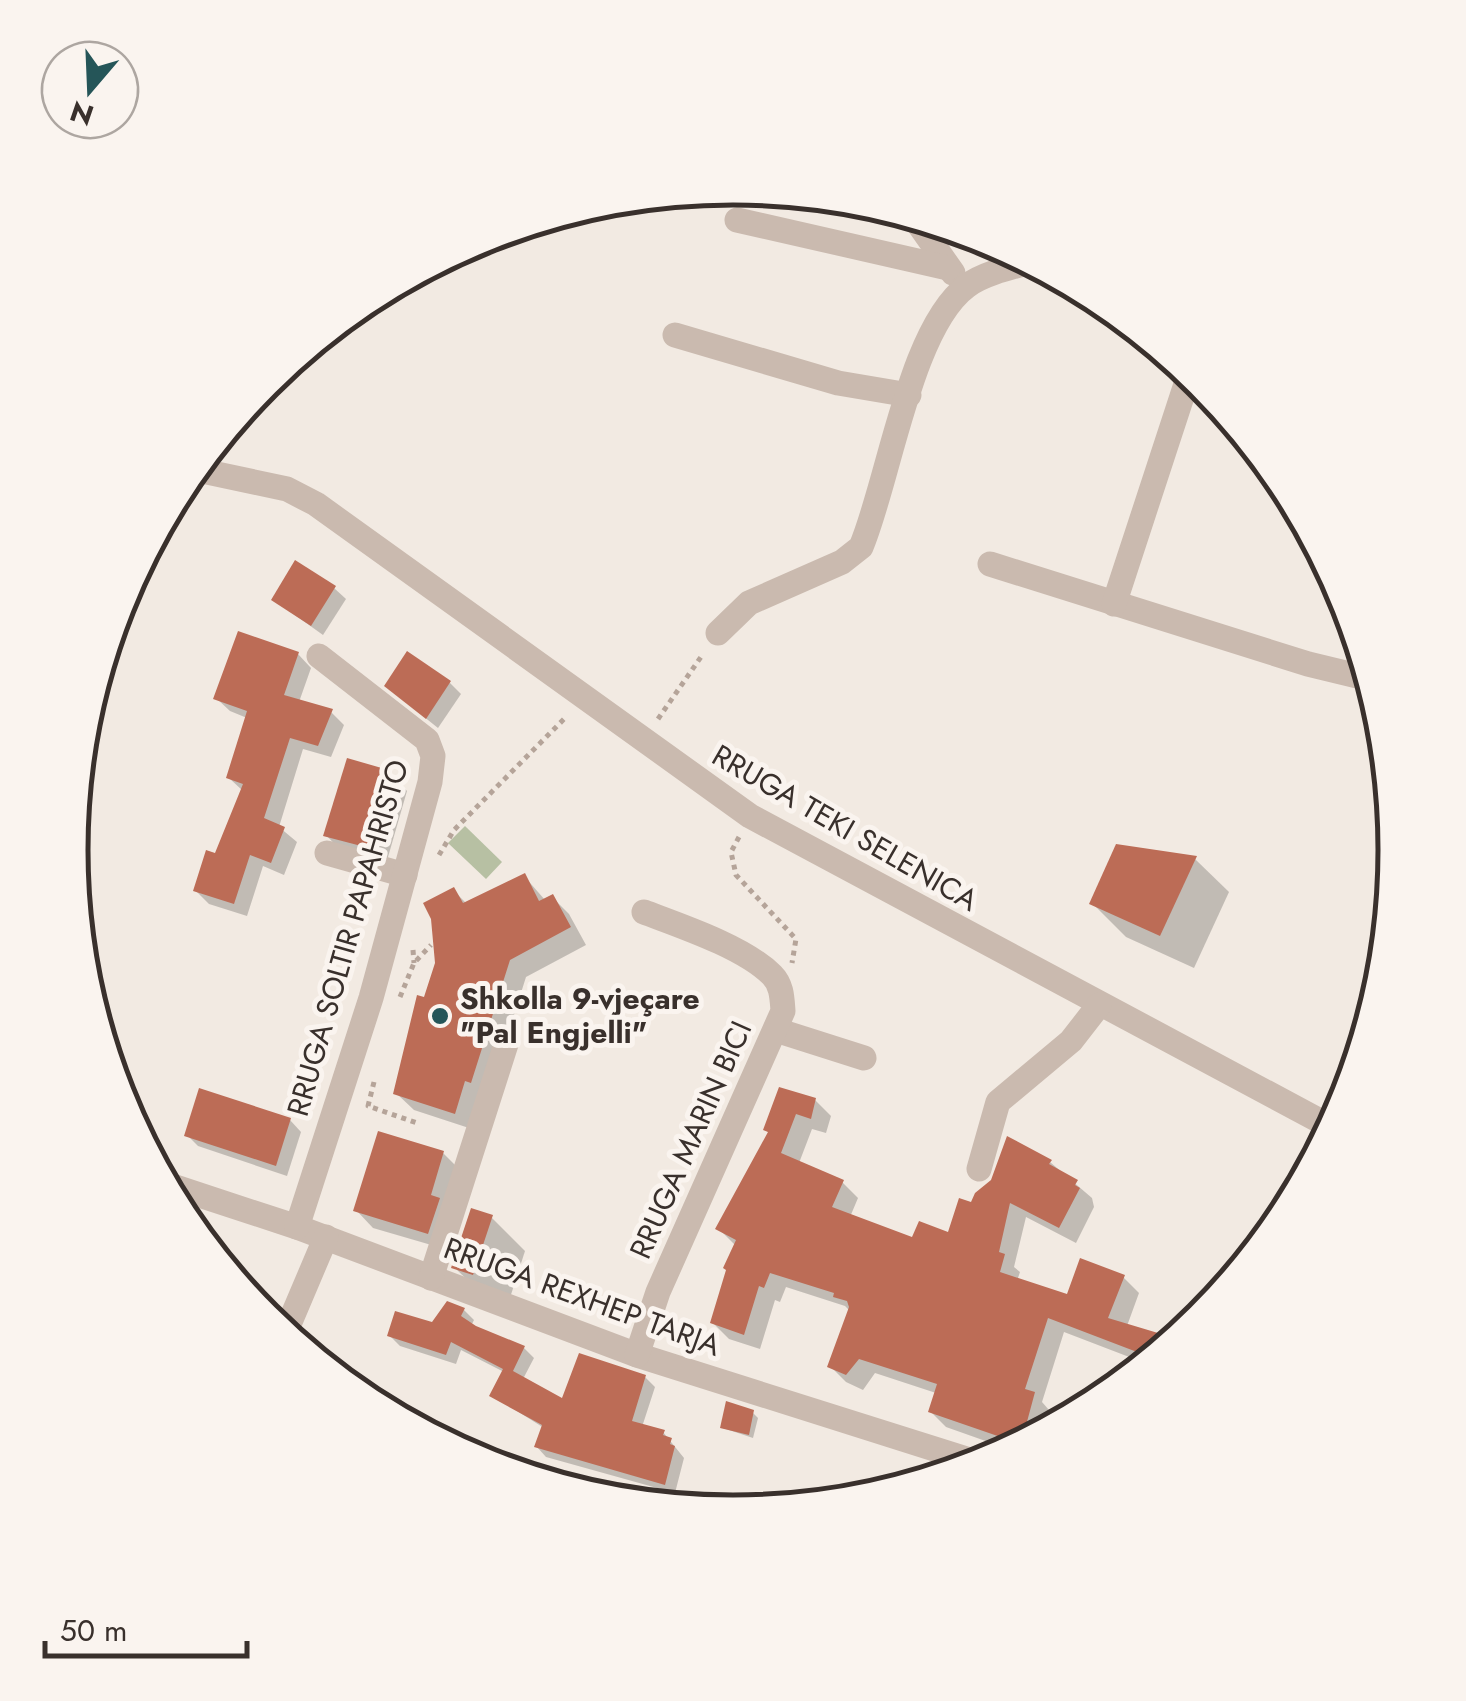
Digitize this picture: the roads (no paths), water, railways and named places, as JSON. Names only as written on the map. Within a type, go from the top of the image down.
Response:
[{"type":"street","points":[[737,220],[958,277],[1007,267]]},
{"type":"street","points":[[927,235],[958,277]]},
{"type":"street","points":[[718,632],[750,602],[842,562],[861,547],[909,395],[958,277]]},
{"type":"street","points":[[675,335],[838,383],[909,395]]},
{"type":"street","points":[[1114,604],[1184,389]]},
{"type":"street","name":"RRUGA TEKI SELENICA","points":[[211,472],[286,489],[345,525],[582,699],[750,816],[1319,1121]]},
{"type":"street","points":[[990,564],[1354,674]]},
{"type":"street","name":"RRUGA SOLTIR PAPAHRISTO","points":[[298,1226],[371,998],[430,782],[433,756],[427,740],[319,656]]},
{"type":"street","points":[[327,853],[404,875]]},
{"type":"street","name":"RRUGA MARIN BICI","points":[[638,1354],[658,1292],[783,1012],[781,989],[762,967],[696,932],[644,912]]},
{"type":"street","points":[[979,1170],[998,1102],[1071,1041],[1099,1005]]},
{"type":"street","points":[[776,1030],[864,1058]]},
{"type":"street","points":[[430,1278],[508,1038]]},
{"type":"street","name":"RRUGA REXHEP TARJA","points":[[184,1190],[298,1226],[638,1354],[956,1456]]},
{"type":"street","points":[[291,1320],[326,1238]]},
{"type":"place","name":"Shkolla 9-vjeçare \"Pal Engjelli\"","points":[[440,1016]]}]
